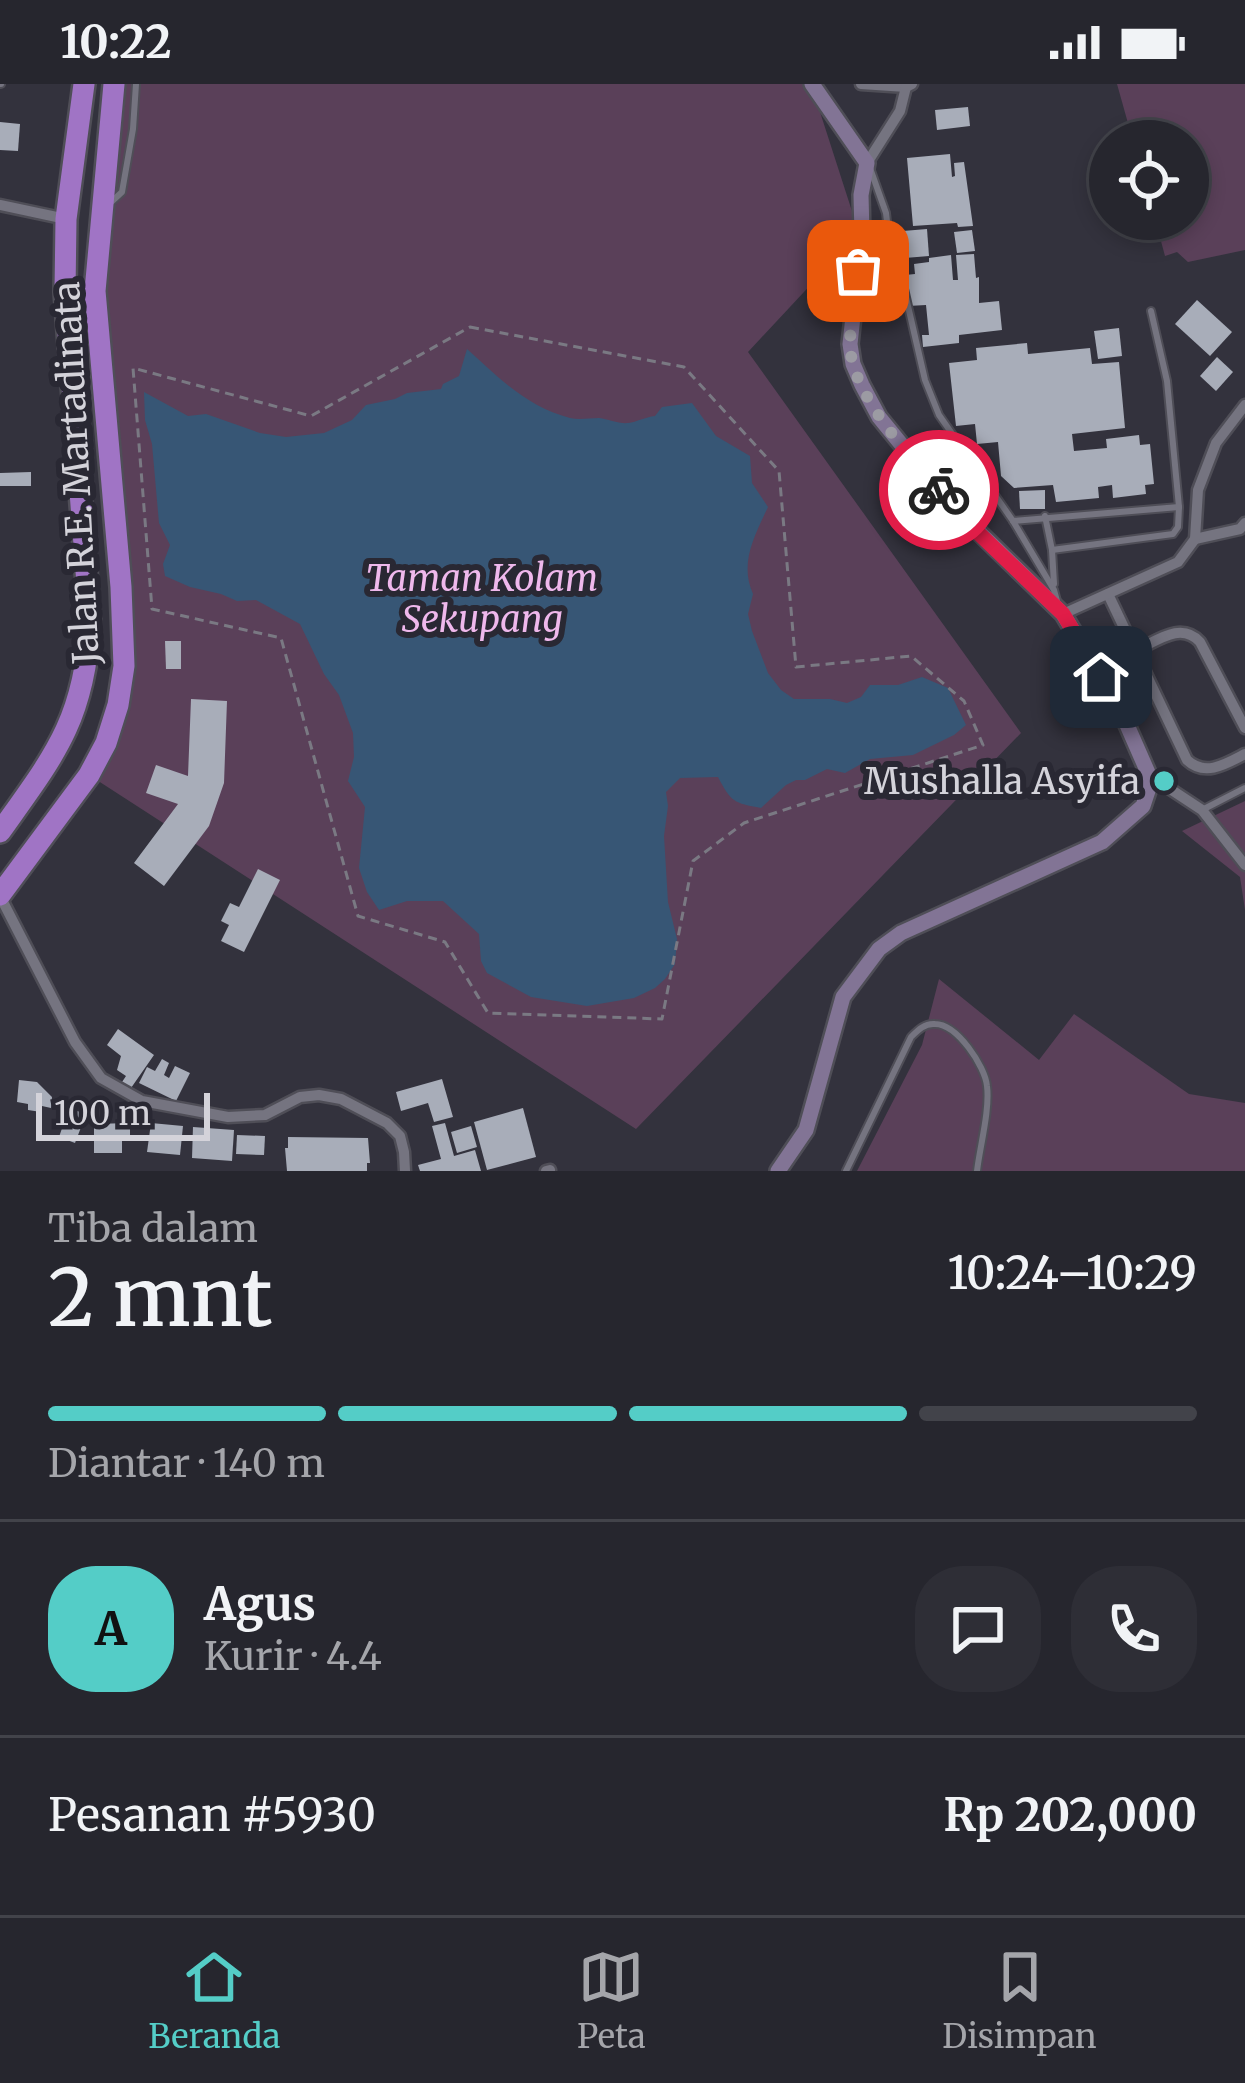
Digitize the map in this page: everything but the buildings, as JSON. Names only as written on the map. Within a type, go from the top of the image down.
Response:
[{"type":"highway","name":"Jalan R.E. Martadinata","points":[[0,832],[56,753],[74,716],[88,663],[90,624],[65,292],[66,219],[85,84]]},
{"type":"highway","name":"Jalan R.E. Martadinata","points":[[0,895],[89,775],[106,743],[124,666],[95,291],[114,84]]},
{"type":"street","points":[[812,84],[866,163]]},
{"type":"street","points":[[778,1171],[806,1130],[843,997],[879,949],[902,933],[1102,842],[1143,806],[1148,791],[1149,775],[1120,710],[1061,612],[969,524],[879,417],[853,364],[850,344],[866,163],[900,111],[909,86],[861,84]]},
{"type":"street","points":[[0,205],[66,219]]},
{"type":"street","points":[[1061,612],[1178,562],[1195,539],[1198,490],[1216,443],[1245,405]]},
{"type":"street","points":[[1195,539],[1240,530],[1245,524]]},
{"type":"street","points":[[1108,594],[1187,760],[1199,769],[1217,767],[1245,754]]},
{"type":"street","points":[[1135,651],[1179,632],[1192,633],[1245,728]]},
{"type":"street","points":[[1149,775],[1202,810],[1245,865]]},
{"type":"street","points":[[0,895],[75,1042],[101,1078],[142,1101],[228,1117],[265,1115],[300,1097],[341,1099],[387,1123],[400,1136],[405,1171]]},
{"type":"lane","points":[[101,212],[122,192],[136,84]]},
{"type":"lane","points":[[866,163],[886,214],[890,248],[939,415],[1013,521],[1054,590],[1061,612]]},
{"type":"lane","points":[[1052,550],[1173,535],[1178,527],[1167,381],[1151,311]]},
{"type":"lane","points":[[969,524],[973,466]]},
{"type":"lane","points":[[1013,521],[1179,507]]},
{"type":"lane","points":[[1045,517],[1054,590]]},
{"type":"lane","points":[[1202,810],[1245,788]]},
{"type":"lane","points":[[845,1171],[911,1037],[934,1023],[957,1034],[974,1054],[987,1084],[977,1171]]},
{"type":"path","points":[[470,327],[684,367],[779,471],[796,667],[911,656],[964,701],[982,745],[744,823],[693,861],[662,1019],[488,1013],[445,942],[358,916],[281,638],[152,609],[133,368],[311,416],[470,327]]},
{"type":"green space","name":"Taman Kolam Sekupang","points":[[114,84],[811,84],[859,233],[748,352],[1021,733],[636,1129],[89,775],[118,705],[95,291]]},
{"type":"green space","points":[[1117,84],[1245,84],[1245,250],[1188,262],[1177,252],[1165,256],[1161,240],[1209,240],[1209,120],[1127,120]]},
{"type":"green space","points":[[1245,801],[1245,910],[1240,877],[1182,831]]},
{"type":"green space","points":[[939,979],[1039,1060],[1074,1014],[1189,1094],[1245,1103],[1245,1171],[857,1171],[922,1045]]},
{"type":"water","points":[[467,349],[527,399],[570,418],[628,423],[655,416],[662,407],[692,403],[716,436],[750,456],[752,483],[768,507],[748,560],[753,594],[748,614],[768,673],[781,690],[794,699],[847,703],[861,697],[870,685],[898,685],[922,677],[948,688],[966,725],[913,755],[870,759],[845,773],[827,769],[796,780],[761,808],[734,800],[718,777],[680,778],[666,792],[664,836],[668,902],[677,939],[675,964],[655,988],[634,998],[587,1006],[531,997],[487,973],[479,934],[443,901],[407,901],[379,910],[359,868],[365,807],[348,781],[353,733],[339,695],[300,624],[256,600],[237,601],[165,576],[163,564],[170,545],[159,523],[144,392],[188,416],[206,414],[260,433],[286,437],[324,433],[352,420],[366,405],[441,389],[459,376]]},
{"type":"way so far","points":[[858,271],[850,344],[853,364],[879,417],[939,490]]},
{"type":"place","name":"Mushalla Asyifa","points":[[1164,781]]},
{"type":"route","points":[[939,490],[1063,614],[1101,677]]}]
